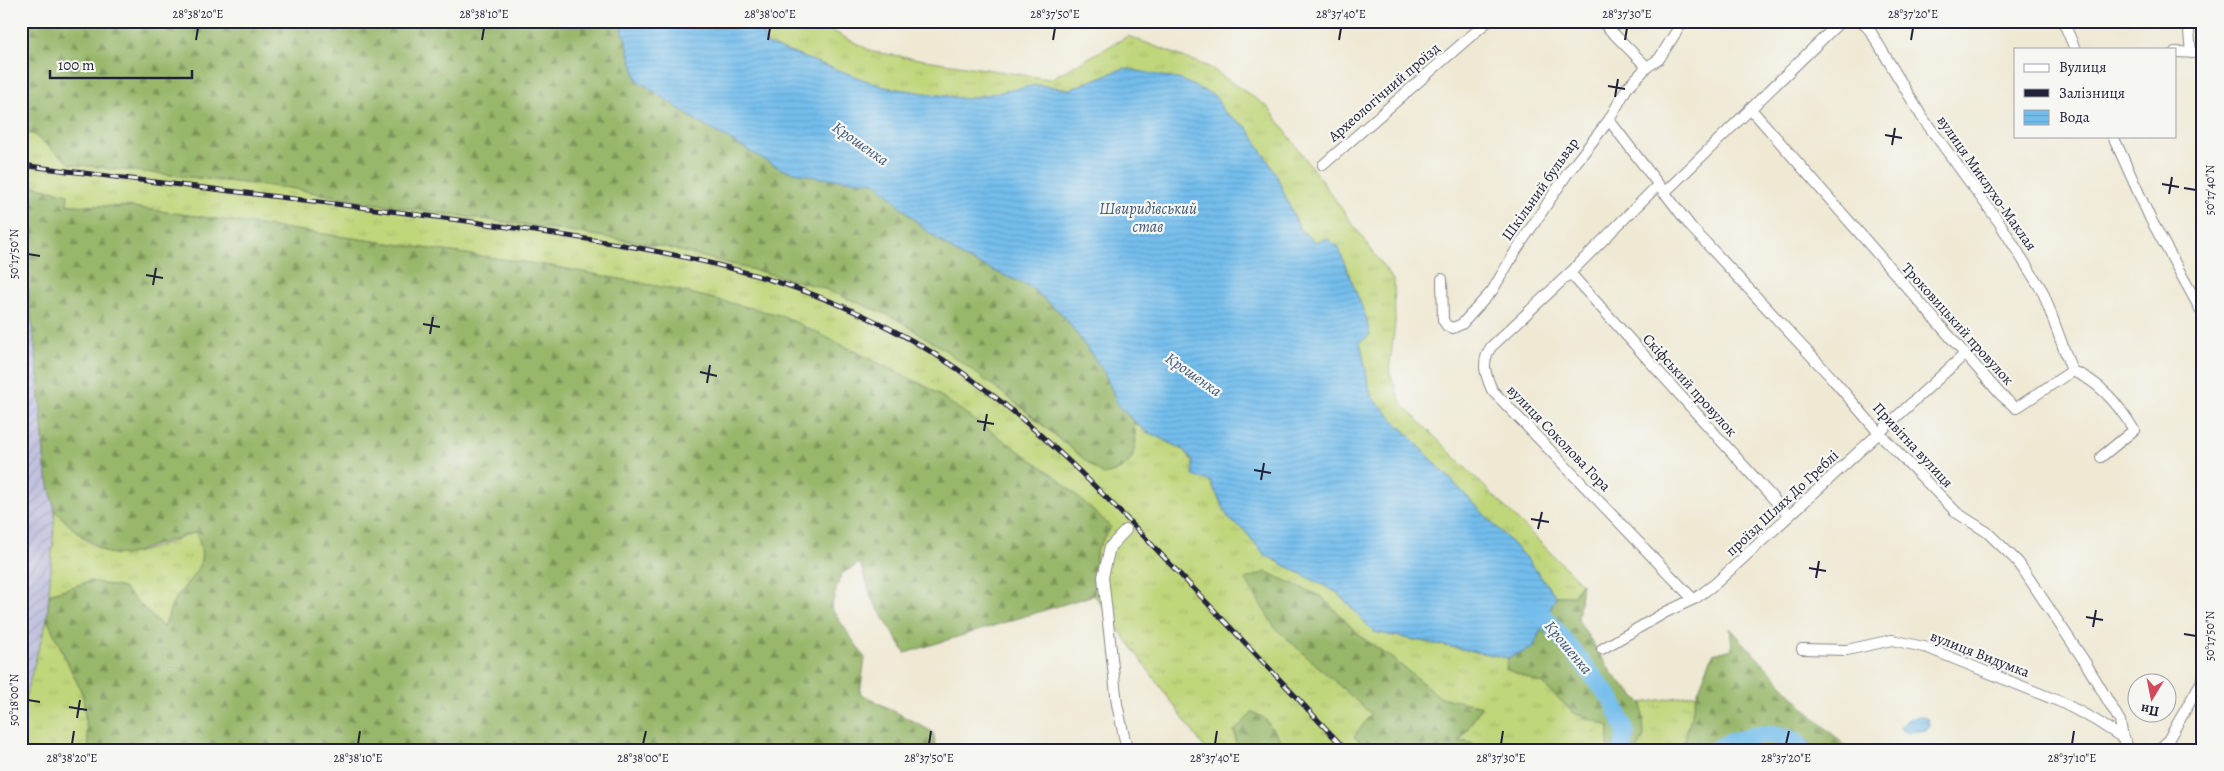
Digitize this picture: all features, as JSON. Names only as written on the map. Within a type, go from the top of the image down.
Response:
[{"type":"street","name":"Археологічний проїзд","points":[[1324,165],[1488,21]]},
{"type":"street","points":[[1601,21],[1647,67]]},
{"type":"street","name":"Шкільний бульвар","points":[[1442,279],[1443,320],[1447,326],[1454,328],[1462,324],[1492,291],[1557,188],[1609,120],[1627,88],[1647,67],[1659,58],[1683,21]]},
{"type":"street","name":"вулиця Соколова Гора","points":[[1693,599],[1492,390],[1488,380],[1484,356],[1491,347],[1750,108],[1841,21]]},
{"type":"street","name":"вулиця Миклухо-Маклая","points":[[1862,21],[1871,32],[1922,117],[1999,222],[2043,292],[2072,371]]},
{"type":"street","points":[[2063,21],[2075,48]]},
{"type":"street","points":[[2188,21],[2191,52]]},
{"type":"street","points":[[2176,52],[2203,52]]},
{"type":"street","name":"Троковицький провулок","points":[[1750,108],[2001,396],[2016,408],[2072,371]]},
{"type":"street","name":"Привітна вулиця","points":[[1609,120],[1691,227],[1831,377],[1879,433],[1957,513],[1987,532],[2018,562],[2085,662],[2120,721],[2123,738]]},
{"type":"street","points":[[2114,138],[2150,218],[2203,314]]},
{"type":"street","name":"Скіфський провулок","points":[[1570,273],[1789,516]]},
{"type":"street","name":"проїзд Шлях До Греблі","points":[[1602,649],[1666,612],[1693,599],[1716,583],[1964,354]]},
{"type":"street","points":[[2072,371],[2092,382],[2112,397],[2134,430],[2101,457]]},
{"type":"street","points":[[1126,530],[1110,547],[1102,577],[1117,704],[1127,750]]},
{"type":"street","name":"вулиця Видумка","points":[[1802,649],[1847,650],[1892,640],[1928,648],[2063,703],[2123,738],[2130,750]]},
{"type":"street","points":[[2158,750],[2167,742],[2203,679]]},
{"type":"shaded area","points":[[21,286],[28,292],[39,380],[45,467],[55,511],[47,619],[21,712]]},
{"type":"green space","points":[[21,21],[620,21],[637,80],[700,123],[781,169],[820,178],[876,182],[924,229],[962,257],[1029,286],[1063,315],[1104,372],[1119,407],[1134,422],[1135,442],[1132,457],[1122,468],[1103,475],[1025,410],[945,350],[895,318],[820,287],[665,247],[569,231],[389,206],[290,188],[71,164],[33,134],[21,133]]},
{"type":"green space","points":[[757,21],[813,21],[873,52],[1050,79],[1128,36],[1209,67],[1268,107],[1394,281],[1395,322],[1389,371],[1401,403],[1581,583],[1573,596],[1556,596],[1525,557],[1371,396],[1345,267],[1338,247],[1315,242],[1300,229],[1276,175],[1247,127],[1224,112],[1215,96],[1125,68],[1070,89],[1036,85],[966,99],[884,87],[767,44]]},
{"type":"green space","points":[[21,133],[33,134],[71,164],[290,188],[389,206],[569,231],[665,247],[820,287],[895,318],[945,350],[989,381],[1065,444],[1136,443],[1134,422],[1145,431],[1183,450],[1210,481],[1229,519],[1244,530],[1265,555],[1338,593],[1374,632],[1508,658],[1506,669],[1543,684],[1574,713],[1609,726],[1608,750],[1480,750],[1473,743],[1459,742],[1482,706],[1440,698],[1393,659],[1361,637],[1322,597],[1266,572],[1245,579],[1314,662],[1372,714],[1355,737],[1371,750],[1288,750],[1264,718],[1235,730],[1236,750],[1206,750],[1094,595],[1096,551],[1110,527],[988,431],[929,388],[783,316],[677,290],[551,266],[131,207],[67,205],[68,194],[21,183]]},
{"type":"green space","points":[[21,183],[68,194],[67,205],[131,207],[551,266],[677,290],[783,316],[929,388],[1055,476],[1111,527],[1096,551],[1094,595],[905,653],[872,599],[860,563],[841,574],[831,608],[865,658],[860,693],[933,732],[936,750],[89,750],[83,695],[47,619],[49,594],[91,581],[123,588],[164,628],[172,605],[196,571],[202,554],[195,532],[126,555],[107,553],[76,531],[55,511],[45,467],[39,380],[28,292],[21,286]]},
{"type":"green space","points":[[55,511],[92,544],[99,549],[115,554],[126,554],[151,549],[196,532],[200,543],[200,562],[193,577],[172,605],[164,628],[123,588],[91,581],[49,594]]},
{"type":"green space","points":[[1266,572],[1322,597],[1361,637],[1393,659],[1440,697],[1482,706],[1459,741],[1473,743],[1480,750],[1434,750],[1440,747],[1430,750],[1371,750],[1354,737],[1371,714],[1275,628],[1245,579]]},
{"type":"green space","points":[[1582,583],[1578,620],[1613,675],[1642,703],[1644,737],[1637,750],[1608,750],[1609,726],[1574,713],[1543,684],[1506,669],[1508,658],[1533,648],[1556,596],[1573,596]]},
{"type":"green space","points":[[47,619],[83,695],[89,750],[21,750],[21,712]]},
{"type":"green space","points":[[1730,628],[1806,710],[1850,750],[1682,750],[1697,694],[1713,654],[1732,649]]},
{"type":"green space","points":[[1697,694],[1682,750],[1637,750],[1644,737],[1642,703]]},
{"type":"green space","points":[[1253,712],[1264,718],[1288,750],[1236,750],[1235,730]]},
{"type":"water","name":"Швиридівський став","points":[[620,21],[757,21],[767,44],[884,87],[966,99],[1036,85],[1070,89],[1124,68],[1182,80],[1215,96],[1224,112],[1247,127],[1276,174],[1299,229],[1315,242],[1327,238],[1338,247],[1366,317],[1370,335],[1360,342],[1371,396],[1525,557],[1556,596],[1533,648],[1508,658],[1374,632],[1338,593],[1265,555],[1244,530],[1229,519],[1210,481],[1193,476],[1193,461],[1183,449],[1145,431],[1119,407],[1104,372],[1063,315],[1029,286],[962,257],[924,229],[876,182],[820,178],[781,169],[700,123],[637,80]]},
{"type":"water","points":[[1920,716],[1928,719],[1929,725],[1927,730],[1907,733],[1900,728],[1907,720]]},
{"type":"waterway","name":"Крошенка","points":[[1528,606],[1546,618],[1613,701],[1626,732],[1622,750]]},
{"type":"waterway","name":"Крошенка","points":[[1715,750],[1735,740],[1761,735],[1786,737],[1796,742],[1803,750]]},
{"type":"railway","points":[[21,165],[417,214],[600,241],[724,266],[784,284],[843,306],[900,334],[956,368],[1043,437],[1123,514],[1346,750]]}]
